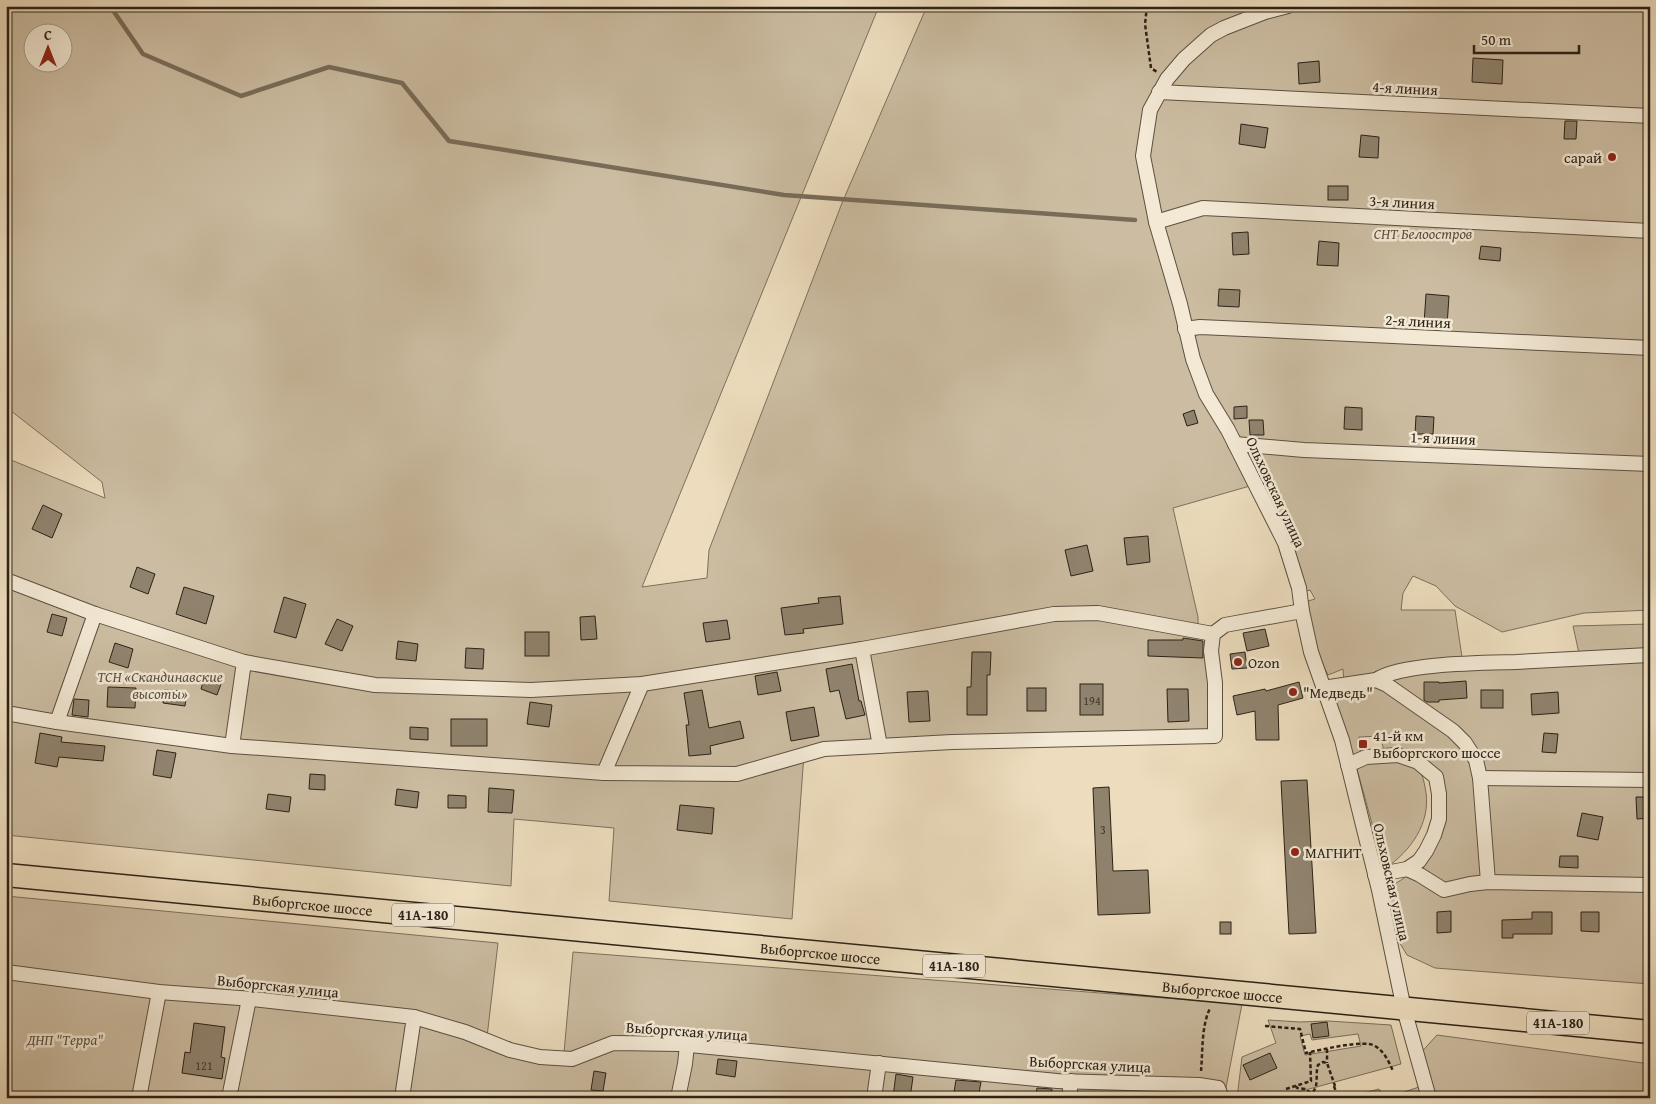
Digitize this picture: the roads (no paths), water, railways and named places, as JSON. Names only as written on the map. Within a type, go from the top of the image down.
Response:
[{"type":"main road","name":"Выборгское шоссе","points":[[6,875],[1645,1031]]},
{"type":"street","name":"Ольховская улица","points":[[1288,6],[1232,24],[1211,35],[1184,59],[1167,79],[1150,110],[1143,156],[1156,222],[1180,304],[1193,359],[1206,394],[1228,430],[1285,543],[1300,590],[1302,611],[1311,652],[1342,740],[1375,875],[1404,1009],[1429,1098]]},
{"type":"street","name":"4-я линия","points":[[1159,92],[1650,116]]},
{"type":"street","name":"3-я линия","points":[[1156,222],[1203,208],[1650,230]]},
{"type":"street","name":"2-я линия","points":[[1185,329],[1210,327],[1650,348]]},
{"type":"street","name":"1-я линия","points":[[1235,444],[1304,450],[1650,464]]},
{"type":"street","points":[[6,580],[95,614],[244,662],[376,685],[531,690],[642,684],[862,650],[1054,614],[1098,613],[1213,634]]},
{"type":"street","points":[[6,713],[57,722],[232,746],[604,773],[737,774],[824,749],[952,742],[1216,736],[1215,683],[1211,651],[1213,634],[1225,624],[1302,611]]},
{"type":"street","points":[[57,722],[95,614]]},
{"type":"street","points":[[862,650],[880,746]]},
{"type":"street","points":[[1323,688],[1376,680],[1382,676],[1410,669],[1463,664],[1650,655]]},
{"type":"street","points":[[232,746],[244,662]]},
{"type":"street","points":[[1376,680],[1387,685],[1453,731],[1465,743],[1476,760],[1480,778],[1488,882]]},
{"type":"street","points":[[604,773],[642,684]]},
{"type":"street","points":[[1348,765],[1366,757],[1398,755],[1418,762],[1436,777],[1439,794],[1439,819],[1426,850],[1419,861],[1407,869],[1375,875]]},
{"type":"street","points":[[1480,778],[1650,780]]},
{"type":"street","points":[[1407,869],[1444,890],[1488,882],[1650,885]]},
{"type":"street","name":"Выборгская улица","points":[[6,972],[159,992],[249,999],[414,1017],[465,1032],[510,1050],[540,1057],[572,1059],[613,1043],[687,1045],[1071,1081],[1199,1085],[1218,1088],[1221,1096]]},
{"type":"street","points":[[139,1098],[159,992]]},
{"type":"street","points":[[229,1098],[249,999]]},
{"type":"street","points":[[402,1098],[414,1017]]},
{"type":"street","points":[[678,1098],[687,1045]]},
{"type":"street","points":[[874,1098],[879,1063]]},
{"type":"street","points":[[1069,1098],[1071,1081]]},
{"type":"waterway","points":[[110,6],[143,54],[241,96],[329,67],[402,83],[449,141],[784,195],[1135,220]]},
{"type":"place","name":"сарай","points":[[1612,157]]},
{"type":"place","name":"Ozon","points":[[1238,662]]},
{"type":"place","name":"\"Медведь\"","points":[[1293,692]]},
{"type":"place","name":"41-й км Выборгского шоссе","points":[[1363,744]]},
{"type":"place","name":"МАГНИТ","points":[[1295,852]]},
{"type":"park label","name":"СНТ Белоостров","points":[[1423,233]]},
{"type":"park label","name":"ТСН «Скандинавские высоты»","points":[[160,684]]},
{"type":"park label","name":"ДНП \"Терра\"","points":[[65,1039]]}]
